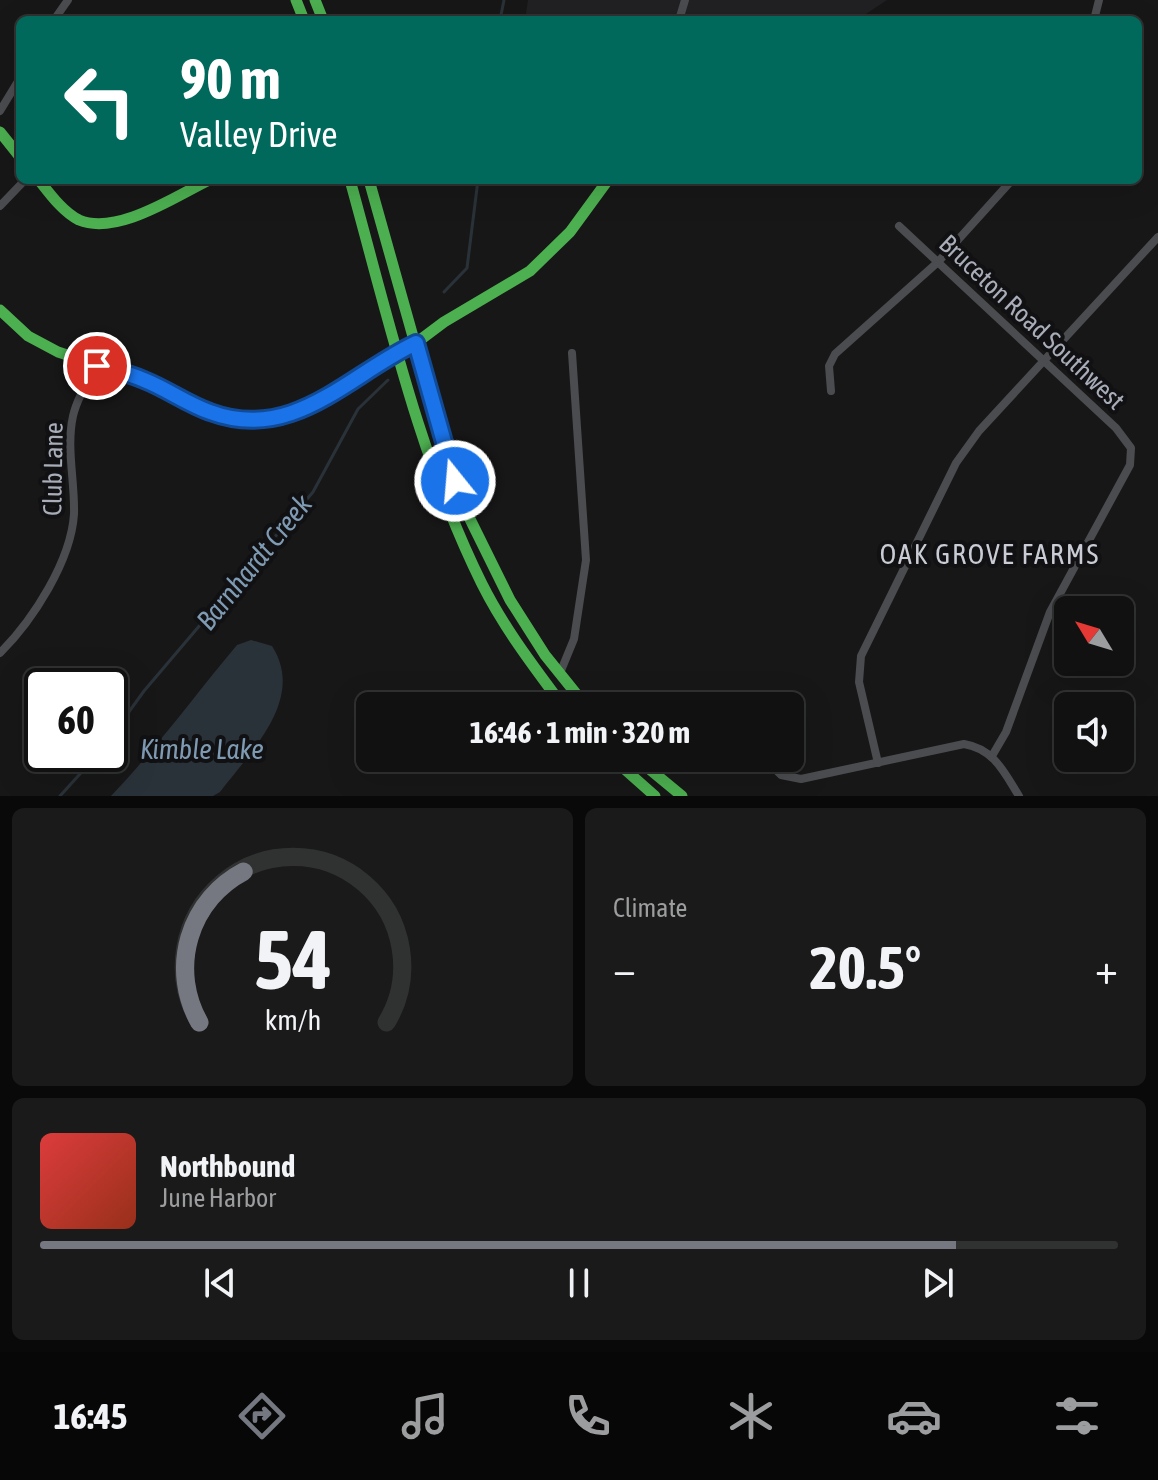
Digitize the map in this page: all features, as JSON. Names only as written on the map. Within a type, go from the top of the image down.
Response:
[{"type":"main road","points":[[0,132],[16,152]]},
{"type":"main road","points":[[43,184],[77,218],[97,225],[119,222],[200,184]]},
{"type":"main road","points":[[351,184],[437,484],[459,539],[496,611],[552,692]]},
{"type":"main road","points":[[370,184],[455,481],[476,533],[512,604],[575,692]]},
{"type":"main road","points":[[0,310],[22,333],[47,349],[145,380],[196,407],[234,419],[285,416],[328,398],[430,331],[516,280],[541,261],[579,222],[605,184]]},
{"type":"main road","points":[[628,772],[655,796]]},
{"type":"main road","points":[[653,772],[682,796]]},
{"type":"street","points":[[0,111],[16,85]]},
{"type":"street","points":[[0,206],[21,184]]},
{"type":"street","points":[[831,391],[829,366],[835,354],[938,262],[1008,184]]},
{"type":"street","name":"Bruceton Road Southwest","points":[[899,226],[1116,428],[1131,448],[1132,458],[1050,612],[1006,732],[992,756]]},
{"type":"street","points":[[878,763],[859,682],[863,648],[956,463],[979,431],[1158,237]]},
{"type":"street","points":[[560,673],[576,629],[586,560],[572,353]]},
{"type":"street","name":"Club Lane","points":[[0,653],[44,594],[68,544],[74,514],[70,455],[73,418],[76,405],[97,366]]},
{"type":"street","points":[[778,772],[801,779],[964,744],[976,746],[992,756],[1019,796]]},
{"type":"shaded area","points":[[528,0],[887,0],[863,16],[526,16]]},
{"type":"water","name":"Kimble Lake","points":[[251,640],[272,646],[281,666],[283,685],[279,705],[259,742],[220,792],[213,796],[111,796],[237,645]]},
{"type":"waterway","name":"Barnhardt Creek","points":[[501,16],[504,0]]},
{"type":"waterway","name":"Barnhardt Creek","points":[[444,292],[467,268],[478,184]]},
{"type":"waterway","name":"Barnhardt Creek","points":[[128,713],[313,492],[358,409],[388,380]]},
{"type":"waterway","name":"Barnhardt Creek","points":[[60,796],[82,772]]},
{"type":"traffic: fast","points":[[296,0],[302,16]]},
{"type":"traffic: fast","points":[[315,0],[321,16]]},
{"type":"traffic: fast","points":[[0,132],[16,152]]},
{"type":"traffic: fast","points":[[42,184],[68,212],[79,220],[94,224],[128,219],[201,184]]},
{"type":"traffic: fast","points":[[351,184],[392,335],[440,487],[482,584],[520,647],[553,692]]},
{"type":"traffic: fast","points":[[370,184],[444,447],[466,511],[510,600],[545,655],[575,692]]},
{"type":"traffic: fast","points":[[0,310],[28,336],[58,352],[144,380],[219,415],[252,420],[270,418],[303,409],[335,393],[530,271],[570,232],[605,184]]},
{"type":"traffic: fast","points":[[628,772],[655,796]]},
{"type":"traffic: fast","points":[[653,772],[682,796]]},
{"type":"district","name":"OAK GROVE FARMS","points":[[990,554]]},
{"type":"route","points":[[97,366],[145,380],[215,414],[255,420],[285,416],[328,398],[397,352],[416,343],[455,481]]}]
